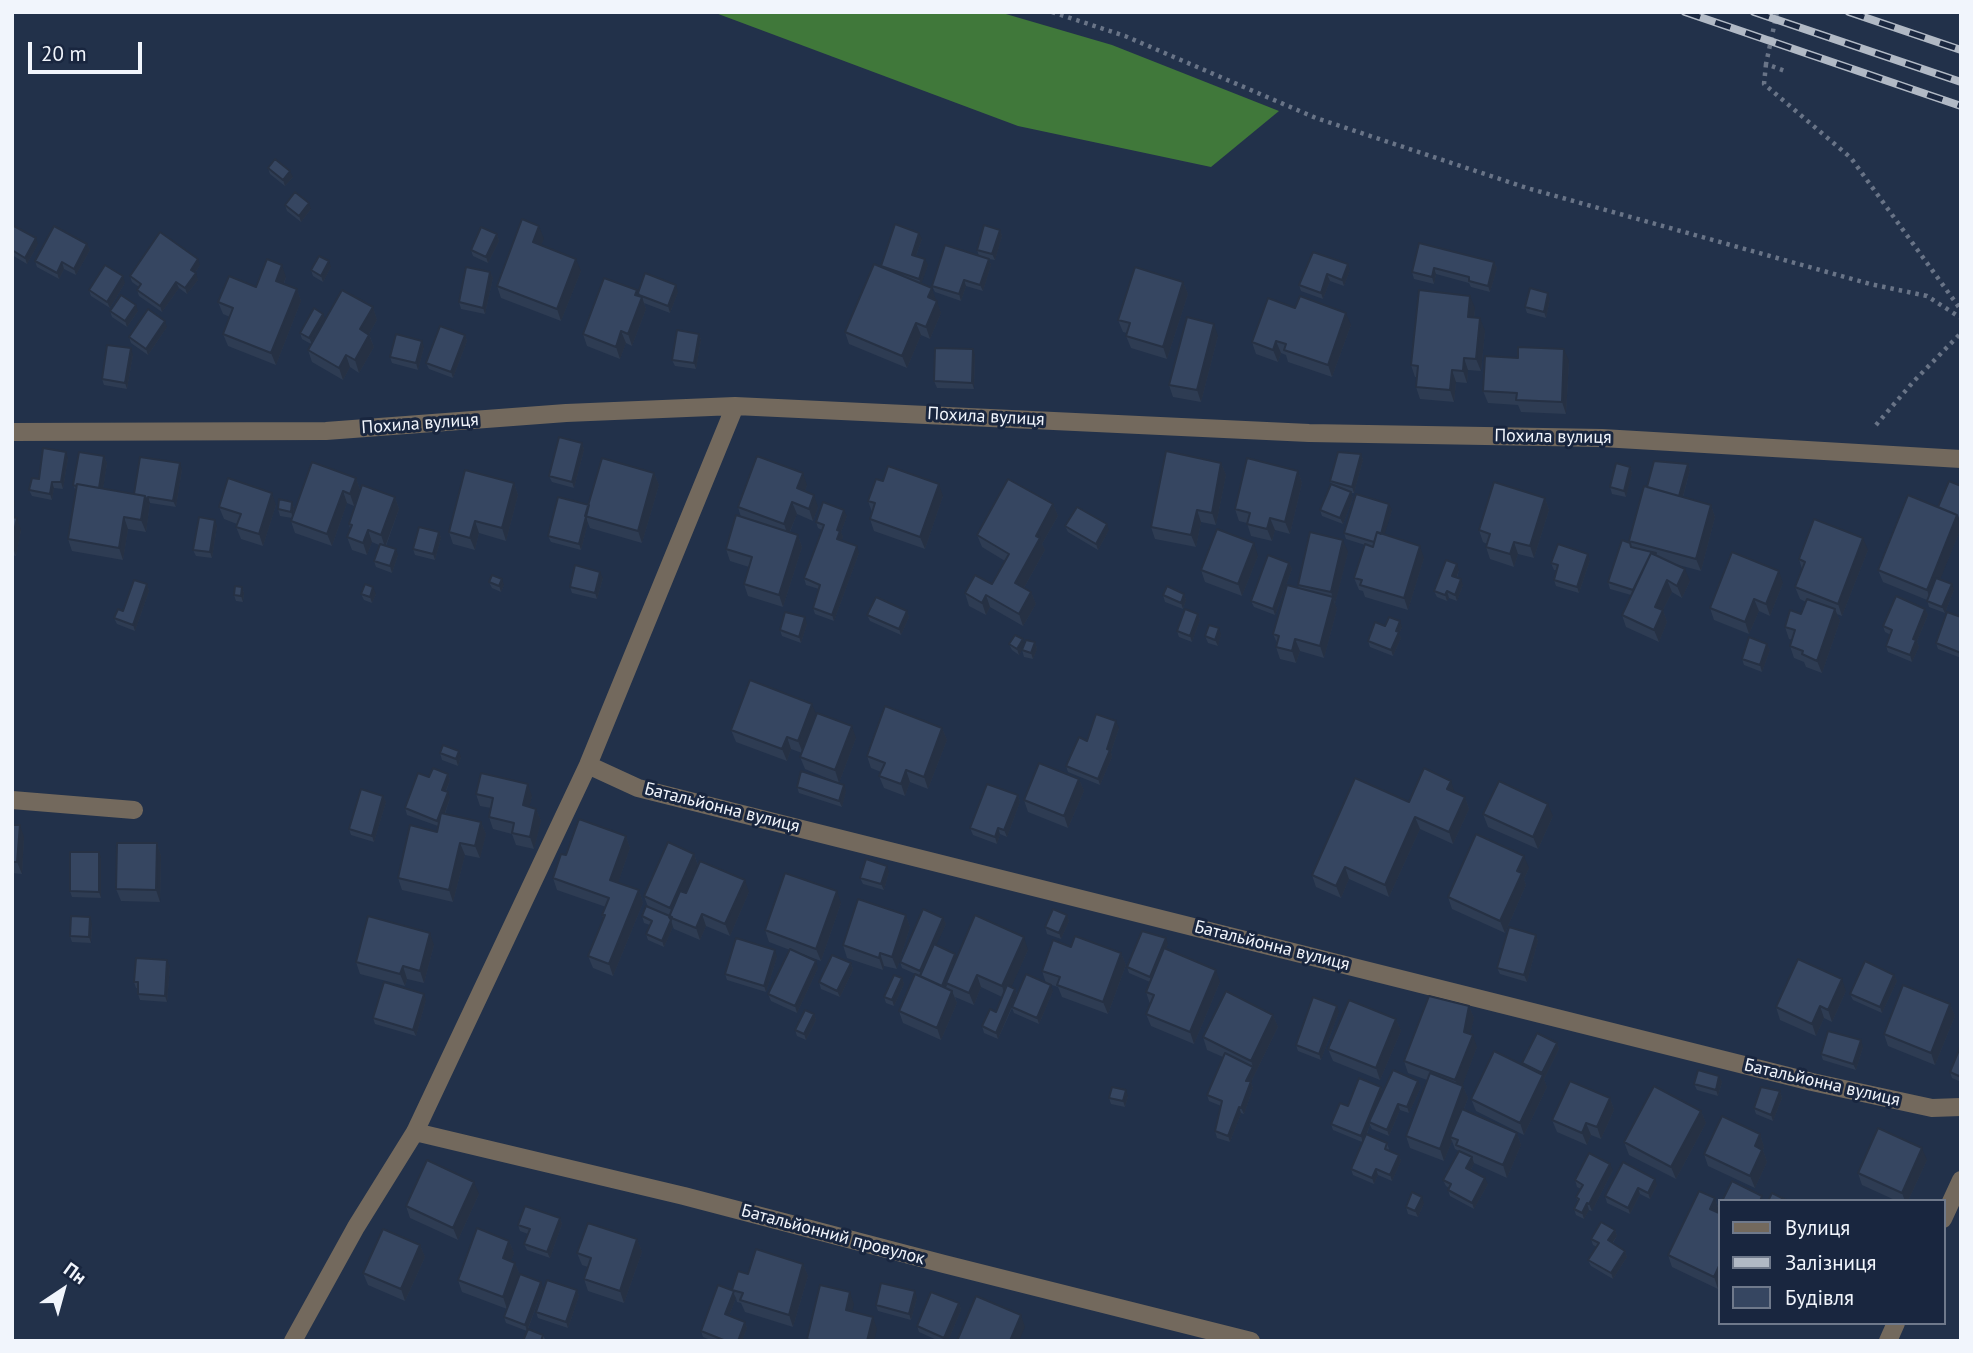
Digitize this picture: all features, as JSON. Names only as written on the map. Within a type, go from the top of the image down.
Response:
[{"type":"street","name":"Похила вулиця","points":[[12,432],[326,431],[566,413],[735,405],[1309,433],[1602,438],[1846,450],[1961,459]]},
{"type":"street","points":[[293,1341],[356,1227],[415,1132],[588,765],[735,405]]},
{"type":"street","name":"Батальйонна вулиця","points":[[588,765],[638,788],[1812,1082],[1932,1108],[1961,1107]]},
{"type":"street","points":[[12,800],[134,810]]},
{"type":"street","name":"Батальйонний провулок","points":[[415,1132],[684,1196],[1251,1341]]},
{"type":"street","points":[[1945,1215],[1961,1180]]},
{"type":"street","points":[[1888,1341],[1895,1325]]},
{"type":"path","points":[[1052,12],[1125,36],[1316,118],[1527,188],[1870,284],[1927,296],[1961,318]]},
{"type":"path","points":[[1777,12],[1764,84],[1851,158],[1961,310]]},
{"type":"path","points":[[1766,64],[1785,71]]},
{"type":"path","points":[[1846,450],[1876,426],[1914,381],[1961,333]]},
{"type":"green space","points":[[713,12],[999,12],[1112,45],[1279,111],[1211,167],[1018,126]]},
{"type":"building","points":[[275,159],[290,171],[283,180],[268,168]]},
{"type":"building","points":[[295,192],[309,203],[299,216],[285,205]]},
{"type":"building","points":[[522,219],[539,226],[533,242],[576,259],[557,309],[497,286]]},
{"type":"building","points":[[895,224],[919,233],[912,255],[925,259],[919,279],[881,266]]},
{"type":"building","points":[[12,225],[36,238],[25,258],[12,250]]},
{"type":"building","points":[[984,225],[1000,230],[992,254],[977,250]]},
{"type":"building","points":[[54,226],[87,244],[74,269],[62,262],[57,273],[35,261]]},
{"type":"building","points":[[481,227],[497,234],[486,257],[471,250]]},
{"type":"building","points":[[160,232],[198,259],[191,270],[196,273],[185,288],[176,282],[160,306],[137,290],[141,284],[130,276]]},
{"type":"building","points":[[1419,243],[1494,262],[1488,286],[1469,281],[1469,277],[1434,268],[1432,277],[1412,272]]},
{"type":"building","points":[[945,245],[989,259],[980,285],[964,280],[959,294],[932,286]]},
{"type":"building","points":[[1313,252],[1348,264],[1342,280],[1327,274],[1321,293],[1299,285]]},
{"type":"building","points":[[319,256],[329,261],[321,276],[311,270]]},
{"type":"building","points":[[267,259],[282,265],[276,281],[297,289],[271,353],[223,334],[233,308],[218,302],[229,276],[256,287]]},
{"type":"building","points":[[874,264],[932,288],[928,297],[937,301],[926,327],[916,323],[902,356],[845,332]]},
{"type":"building","points":[[105,265],[123,276],[107,302],[89,290]]},
{"type":"building","points":[[466,267],[490,272],[483,308],[459,302]]},
{"type":"building","points":[[1135,267],[1183,282],[1163,347],[1126,336],[1130,323],[1118,320]]},
{"type":"building","points":[[645,273],[676,285],[668,306],[639,295]]},
{"type":"building","points":[[604,278],[637,290],[635,295],[642,297],[628,334],[621,331],[616,347],[583,334]]},
{"type":"building","points":[[1530,288],[1548,293],[1544,312],[1525,307]]},
{"type":"building","points":[[342,290],[373,307],[360,329],[369,335],[355,360],[346,355],[339,368],[308,350]]},
{"type":"building","points":[[1419,290],[1470,296],[1468,317],[1480,318],[1476,359],[1464,358],[1463,371],[1452,370],[1450,390],[1416,387],[1418,366],[1411,365]]},
{"type":"building","points":[[121,295],[136,305],[125,321],[110,311]]},
{"type":"building","points":[[1300,296],[1346,313],[1328,365],[1284,350],[1286,344],[1276,341],[1273,350],[1252,342],[1268,298],[1295,308]]},
{"type":"building","points":[[314,308],[323,314],[309,338],[300,333]]},
{"type":"building","points":[[148,309],[165,321],[146,349],[129,337]]},
{"type":"building","points":[[1187,317],[1214,324],[1197,390],[1169,385]]},
{"type":"building","points":[[440,326],[465,335],[451,372],[426,363]]},
{"type":"building","points":[[677,330],[699,334],[694,363],[672,360]]},
{"type":"building","points":[[396,334],[422,341],[416,363],[390,357]]},
{"type":"building","points":[[107,345],[131,348],[125,383],[102,379]]},
{"type":"building","points":[[1518,347],[1564,349],[1562,402],[1516,400],[1517,393],[1483,391],[1485,356],[1518,358]]},
{"type":"building","points":[[935,348],[973,349],[972,383],[934,381]]},
{"type":"building","points":[[559,437],[582,443],[572,482],[549,476]]},
{"type":"building","points":[[43,448],[66,452],[61,482],[52,482],[50,494],[29,490],[32,478],[39,479]]},
{"type":"building","points":[[1166,451],[1221,463],[1212,513],[1197,510],[1191,535],[1151,527]]},
{"type":"building","points":[[79,452],[104,456],[99,488],[73,485]]},
{"type":"building","points":[[1338,452],[1361,454],[1352,487],[1330,481]]},
{"type":"building","points":[[757,456],[803,473],[797,488],[814,495],[809,509],[792,502],[784,524],[738,507]]},
{"type":"building","points":[[140,457],[180,463],[173,501],[148,497],[148,502],[145,496],[134,494]]},
{"type":"building","points":[[602,458],[654,473],[638,531],[585,516]]},
{"type":"building","points":[[1247,458],[1298,471],[1285,522],[1270,518],[1267,529],[1247,524],[1250,513],[1235,509]]},
{"type":"building","points":[[1654,461],[1688,464],[1679,496],[1647,487]]},
{"type":"building","points":[[312,462],[356,478],[350,494],[343,491],[327,534],[291,521]]},
{"type":"building","points":[[1616,463],[1630,467],[1624,491],[1610,487]]},
{"type":"building","points":[[888,466],[939,484],[920,537],[870,519],[875,503],[868,501],[876,479],[883,481]]},
{"type":"building","points":[[465,470],[514,483],[502,528],[475,521],[470,538],[449,532]]},
{"type":"building","points":[[228,478],[272,493],[259,534],[236,527],[241,514],[219,507]]},
{"type":"building","points":[[1008,479],[1053,504],[1036,536],[1040,538],[1015,583],[1031,592],[1019,614],[986,595],[982,603],[965,593],[975,575],[992,584],[1009,554],[977,535]]},
{"type":"building","points":[[1949,481],[1961,486],[1959,521],[1957,515],[1938,507]]},
{"type":"building","points":[[1494,482],[1545,498],[1530,546],[1514,542],[1510,554],[1486,547],[1490,534],[1479,530]]},
{"type":"building","points":[[77,484],[145,496],[141,520],[124,517],[119,548],[68,539]]},
{"type":"building","points":[[1331,484],[1351,492],[1340,518],[1320,510]]},
{"type":"building","points":[[362,485],[395,497],[381,535],[368,530],[363,543],[347,537]]},
{"type":"building","points":[[1644,486],[1711,505],[1696,559],[1629,541]]},
{"type":"building","points":[[1356,494],[1389,504],[1381,534],[1377,532],[1374,542],[1344,533]]},
{"type":"building","points":[[1908,495],[1957,515],[1927,590],[1878,570]]},
{"type":"building","points":[[558,497],[589,505],[579,544],[548,536]]},
{"type":"building","points":[[279,499],[292,502],[291,512],[278,509]]},
{"type":"building","points":[[823,502],[844,510],[837,530],[840,531],[837,539],[857,546],[832,615],[813,608],[820,585],[804,578],[824,525],[816,522]]},
{"type":"building","points":[[1077,507],[1107,524],[1096,544],[1065,526]]},
{"type":"building","points":[[736,515],[798,535],[779,595],[744,584],[752,557],[726,549]]},
{"type":"building","points":[[12,517],[17,518],[12,541]]},
{"type":"building","points":[[199,517],[215,520],[210,552],[193,550]]},
{"type":"building","points":[[1814,519],[1863,538],[1838,604],[1795,587],[1805,562],[1799,559]]},
{"type":"building","points":[[419,527],[439,532],[433,554],[413,549]]},
{"type":"building","points":[[1217,529],[1254,543],[1238,584],[1201,570]]},
{"type":"building","points":[[1310,532],[1343,540],[1331,592],[1298,585]]},
{"type":"building","points":[[1377,532],[1420,546],[1404,598],[1360,585],[1362,580],[1354,578],[1365,544],[1373,547]]},
{"type":"building","points":[[1622,540],[1630,543],[1631,547],[1656,553],[1651,553],[1633,590],[1608,582]]},
{"type":"building","points":[[380,544],[396,549],[390,566],[374,561]]},
{"type":"building","points":[[1558,544],[1588,554],[1577,587],[1554,580],[1558,565],[1551,563]]},
{"type":"building","points":[[1732,552],[1779,571],[1766,604],[1754,599],[1745,622],[1710,608]]},
{"type":"building","points":[[1651,553],[1685,569],[1677,586],[1667,580],[1655,607],[1663,610],[1654,630],[1622,615]]},
{"type":"building","points":[[1268,555],[1289,563],[1273,609],[1251,601]]},
{"type":"building","points":[[1446,560],[1457,564],[1452,576],[1461,579],[1455,595],[1447,591],[1445,595],[1434,591]]},
{"type":"building","points":[[575,565],[600,572],[595,593],[570,587]]},
{"type":"building","points":[[492,575],[502,579],[499,586],[489,582]]},
{"type":"building","points":[[1936,578],[1952,584],[1942,607],[1927,601]]},
{"type":"building","points":[[134,580],[147,584],[133,625],[114,618],[118,609],[123,611]]},
{"type":"building","points":[[365,584],[373,587],[370,597],[361,594]]},
{"type":"building","points":[[1287,585],[1333,597],[1320,646],[1295,639],[1292,651],[1276,647],[1279,636],[1273,634]]},
{"type":"building","points":[[235,586],[242,587],[241,596],[234,595]]},
{"type":"building","points":[[1167,586],[1184,594],[1181,603],[1163,595]]},
{"type":"building","points":[[1896,596],[1925,609],[1913,639],[1916,640],[1910,655],[1886,646],[1892,630],[1883,626]]},
{"type":"building","points":[[876,597],[907,611],[899,629],[867,615]]},
{"type":"building","points":[[1807,599],[1835,609],[1817,661],[1790,646],[1795,630],[1785,627],[1790,610],[1801,614]]},
{"type":"building","points":[[1185,609],[1198,614],[1190,636],[1177,631]]},
{"type":"building","points":[[785,612],[805,617],[799,637],[780,630]]},
{"type":"building","points":[[1947,612],[1961,617],[1961,653],[1936,643]]},
{"type":"building","points":[[1389,617],[1400,621],[1396,631],[1399,632],[1391,650],[1368,641],[1375,622],[1385,626]]},
{"type":"building","points":[[1209,625],[1219,628],[1215,640],[1205,636]]},
{"type":"building","points":[[1015,635],[1023,639],[1017,649],[1009,644]]},
{"type":"building","points":[[1749,637],[1767,644],[1760,665],[1742,659]]},
{"type":"building","points":[[1026,640],[1035,642],[1031,653],[1022,650]]},
{"type":"building","points":[[750,680],[812,704],[798,741],[787,737],[782,749],[731,730]]},
{"type":"building","points":[[885,706],[942,728],[924,777],[906,770],[901,784],[879,776],[885,763],[867,756]]},
{"type":"building","points":[[817,713],[852,726],[835,770],[800,757]]},
{"type":"building","points":[[1096,714],[1116,721],[1107,749],[1110,750],[1098,779],[1066,766],[1079,737],[1087,741]]},
{"type":"building","points":[[443,745],[459,751],[456,759],[440,753]]},
{"type":"building","points":[[1039,763],[1079,779],[1064,816],[1024,800]]},
{"type":"building","points":[[433,768],[448,774],[442,790],[448,792],[437,821],[405,808],[418,773],[429,777]]},
{"type":"building","points":[[1424,768],[1451,781],[1447,789],[1465,797],[1449,832],[1415,817],[1385,885],[1345,867],[1336,886],[1312,875],[1355,778],[1409,802]]},
{"type":"building","points":[[801,771],[844,785],[839,801],[797,787]]},
{"type":"building","points":[[481,773],[528,784],[523,805],[536,809],[530,837],[512,833],[514,823],[489,817],[493,798],[476,794]]},
{"type":"building","points":[[1499,781],[1548,804],[1533,837],[1483,814]]},
{"type":"building","points":[[987,784],[1018,795],[1004,830],[998,828],[995,837],[970,828]]},
{"type":"building","points":[[361,789],[383,796],[372,836],[349,829]]},
{"type":"building","points":[[441,813],[481,822],[475,846],[460,843],[449,890],[398,878],[410,825],[437,832]]},
{"type":"building","points":[[579,819],[626,836],[610,880],[639,890],[609,964],[588,956],[609,898],[553,878],[561,854],[566,855]]},
{"type":"building","points":[[12,825],[20,825],[17,862],[12,862]]},
{"type":"building","points":[[1476,834],[1524,856],[1517,871],[1522,873],[1500,921],[1448,897]]},
{"type":"building","points":[[668,842],[694,854],[670,908],[644,896]]},
{"type":"building","points":[[117,843],[157,843],[156,890],[116,889]]},
{"type":"building","points":[[70,852],[99,852],[99,892],[70,891]]},
{"type":"building","points":[[866,859],[887,866],[881,884],[860,878]]},
{"type":"building","points":[[700,861],[745,880],[725,924],[702,914],[696,928],[669,917],[680,891],[686,893]]},
{"type":"building","points":[[785,873],[837,891],[816,949],[765,930]]},
{"type":"building","points":[[858,899],[906,915],[892,957],[880,953],[879,958],[843,945]]},
{"type":"building","points":[[646,906],[672,917],[669,917],[671,920],[662,941],[646,934],[652,921],[642,916]]},
{"type":"building","points":[[923,909],[943,918],[920,971],[900,962]]},
{"type":"building","points":[[1053,909],[1067,915],[1059,933],[1045,927]]},
{"type":"building","points":[[975,915],[1024,937],[1002,986],[977,975],[969,993],[946,983]]},
{"type":"building","points":[[71,916],[90,917],[89,937],[70,936]]},
{"type":"building","points":[[368,916],[430,933],[420,971],[403,966],[400,974],[356,962]]},
{"type":"building","points":[[1509,927],[1536,935],[1524,975],[1497,968]]},
{"type":"building","points":[[1142,931],[1166,938],[1150,977],[1127,967]]},
{"type":"building","points":[[1075,936],[1121,953],[1103,1002],[1057,985],[1060,977],[1042,971],[1053,940],[1071,947]]},
{"type":"building","points":[[736,938],[775,950],[764,986],[725,974]]},
{"type":"building","points":[[934,944],[955,954],[942,986],[920,976]]},
{"type":"building","points":[[1164,948],[1216,970],[1190,1032],[1146,1014],[1154,995],[1146,992]]},
{"type":"building","points":[[790,949],[816,961],[795,1006],[768,994]]},
{"type":"building","points":[[832,955],[851,963],[837,991],[819,982]]},
{"type":"building","points":[[136,958],[167,960],[165,996],[138,994],[138,982],[134,982]]},
{"type":"building","points":[[1798,959],[1842,979],[1828,1010],[1820,1006],[1812,1024],[1776,1007]]},
{"type":"building","points":[[1865,961],[1894,975],[1880,1007],[1850,994]]},
{"type":"building","points":[[915,974],[952,991],[937,1028],[899,1011]]},
{"type":"building","points":[[1026,974],[1051,985],[1037,1018],[1012,1007]]},
{"type":"building","points":[[894,975],[902,978],[892,1000],[884,997]]},
{"type":"building","points":[[384,982],[424,994],[413,1030],[373,1018]]},
{"type":"building","points":[[1007,985],[1015,989],[996,1033],[982,1026],[990,1009],[996,1012]]},
{"type":"building","points":[[1903,985],[1950,1004],[1931,1053],[1884,1034]]},
{"type":"building","points":[[1226,991],[1273,1015],[1251,1061],[1203,1037]]},
{"type":"building","points":[[1429,996],[1469,1006],[1464,1032],[1473,1035],[1455,1080],[1404,1061]]},
{"type":"building","points":[[1313,997],[1337,1006],[1319,1054],[1296,1045]]},
{"type":"building","points":[[1349,1000],[1396,1019],[1376,1068],[1328,1049]]},
{"type":"building","points":[[805,1010],[814,1014],[804,1034],[795,1030]]},
{"type":"building","points":[[1828,1031],[1861,1040],[1853,1064],[1821,1054]]},
{"type":"building","points":[[1537,1033],[1557,1043],[1542,1073],[1522,1063]]},
{"type":"building","points":[[1961,1045],[1961,1077],[1950,1072]]},
{"type":"building","points":[[1494,1051],[1543,1075],[1520,1123],[1471,1099]]},
{"type":"building","points":[[1225,1053],[1253,1067],[1246,1081],[1251,1081],[1228,1136],[1215,1131],[1222,1101],[1207,1095]]},
{"type":"building","points":[[1393,1070],[1418,1081],[1407,1107],[1398,1104],[1387,1130],[1369,1122]]},
{"type":"building","points":[[1698,1070],[1719,1076],[1716,1090],[1694,1084]]},
{"type":"building","points":[[1430,1073],[1463,1086],[1440,1149],[1406,1136]]},
{"type":"building","points":[[1359,1078],[1381,1087],[1361,1136],[1331,1124],[1340,1103],[1348,1106]]},
{"type":"building","points":[[1570,1081],[1610,1098],[1597,1127],[1586,1123],[1582,1133],[1552,1120]]},
{"type":"building","points":[[1654,1086],[1701,1111],[1671,1167],[1624,1142]]},
{"type":"building","points":[[1112,1087],[1126,1090],[1123,1101],[1109,1098]]},
{"type":"building","points":[[1761,1087],[1780,1091],[1771,1115],[1754,1108]]},
{"type":"building","points":[[1462,1109],[1517,1133],[1503,1165],[1456,1145],[1458,1140],[1450,1137]]},
{"type":"building","points":[[1722,1116],[1760,1134],[1755,1146],[1762,1150],[1750,1176],[1704,1154]]},
{"type":"building","points":[[1878,1128],[1922,1148],[1902,1193],[1858,1173]]},
{"type":"building","points":[[1366,1134],[1387,1143],[1385,1149],[1399,1155],[1390,1175],[1376,1169],[1372,1178],[1351,1169]]},
{"type":"building","points":[[1459,1151],[1472,1157],[1466,1168],[1485,1178],[1472,1203],[1448,1190],[1451,1184],[1443,1180]]},
{"type":"building","points":[[1589,1153],[1610,1164],[1582,1213],[1574,1209],[1579,1199],[1576,1197],[1583,1185],[1575,1180]]},
{"type":"building","points":[[427,1160],[474,1182],[453,1228],[406,1206]]},
{"type":"building","points":[[1623,1162],[1655,1179],[1648,1193],[1638,1188],[1628,1208],[1605,1196]]},
{"type":"building","points":[[1732,1181],[1762,1196],[1761,1199],[1723,1199]]},
{"type":"building","points":[[1699,1191],[1715,1198],[1710,1209],[1717,1212],[1717,1270],[1714,1277],[1668,1255]]},
{"type":"building","points":[[1412,1192],[1422,1197],[1415,1211],[1406,1207]]},
{"type":"building","points":[[1772,1193],[1784,1199],[1769,1199]]},
{"type":"building","points":[[525,1206],[560,1218],[547,1252],[524,1244],[530,1229],[518,1225]]},
{"type":"building","points":[[1601,1222],[1615,1230],[1608,1240],[1625,1251],[1611,1273],[1588,1260],[1599,1243],[1591,1239]]},
{"type":"building","points":[[588,1223],[637,1239],[620,1291],[584,1279],[591,1258],[577,1253]]},
{"type":"building","points":[[477,1228],[509,1241],[503,1258],[515,1263],[503,1297],[458,1280]]},
{"type":"building","points":[[383,1229],[420,1245],[401,1289],[363,1273]]},
{"type":"building","points":[[756,1249],[803,1264],[789,1315],[740,1300],[743,1293],[732,1290],[738,1271],[748,1274]]},
{"type":"building","points":[[520,1274],[541,1282],[525,1325],[504,1317]]},
{"type":"building","points":[[547,1280],[577,1290],[566,1322],[536,1312]]},
{"type":"building","points":[[881,1283],[915,1291],[909,1314],[876,1305]]},
{"type":"building","points":[[718,1285],[734,1291],[725,1314],[745,1322],[738,1341],[726,1341],[701,1331]]},
{"type":"building","points":[[820,1285],[850,1292],[846,1310],[873,1317],[867,1341],[807,1339]]},
{"type":"building","points":[[931,1292],[959,1303],[944,1338],[917,1326]]},
{"type":"building","points":[[976,1296],[1021,1315],[1010,1341],[957,1341]]},
{"type":"building","points":[[528,1329],[543,1335],[541,1341],[523,1341]]},
{"type":"railway","points":[[1685,12],[1961,106]]},
{"type":"railway","points":[[1754,12],[1961,82]]},
{"type":"railway","points":[[1849,12],[1961,50]]}]
